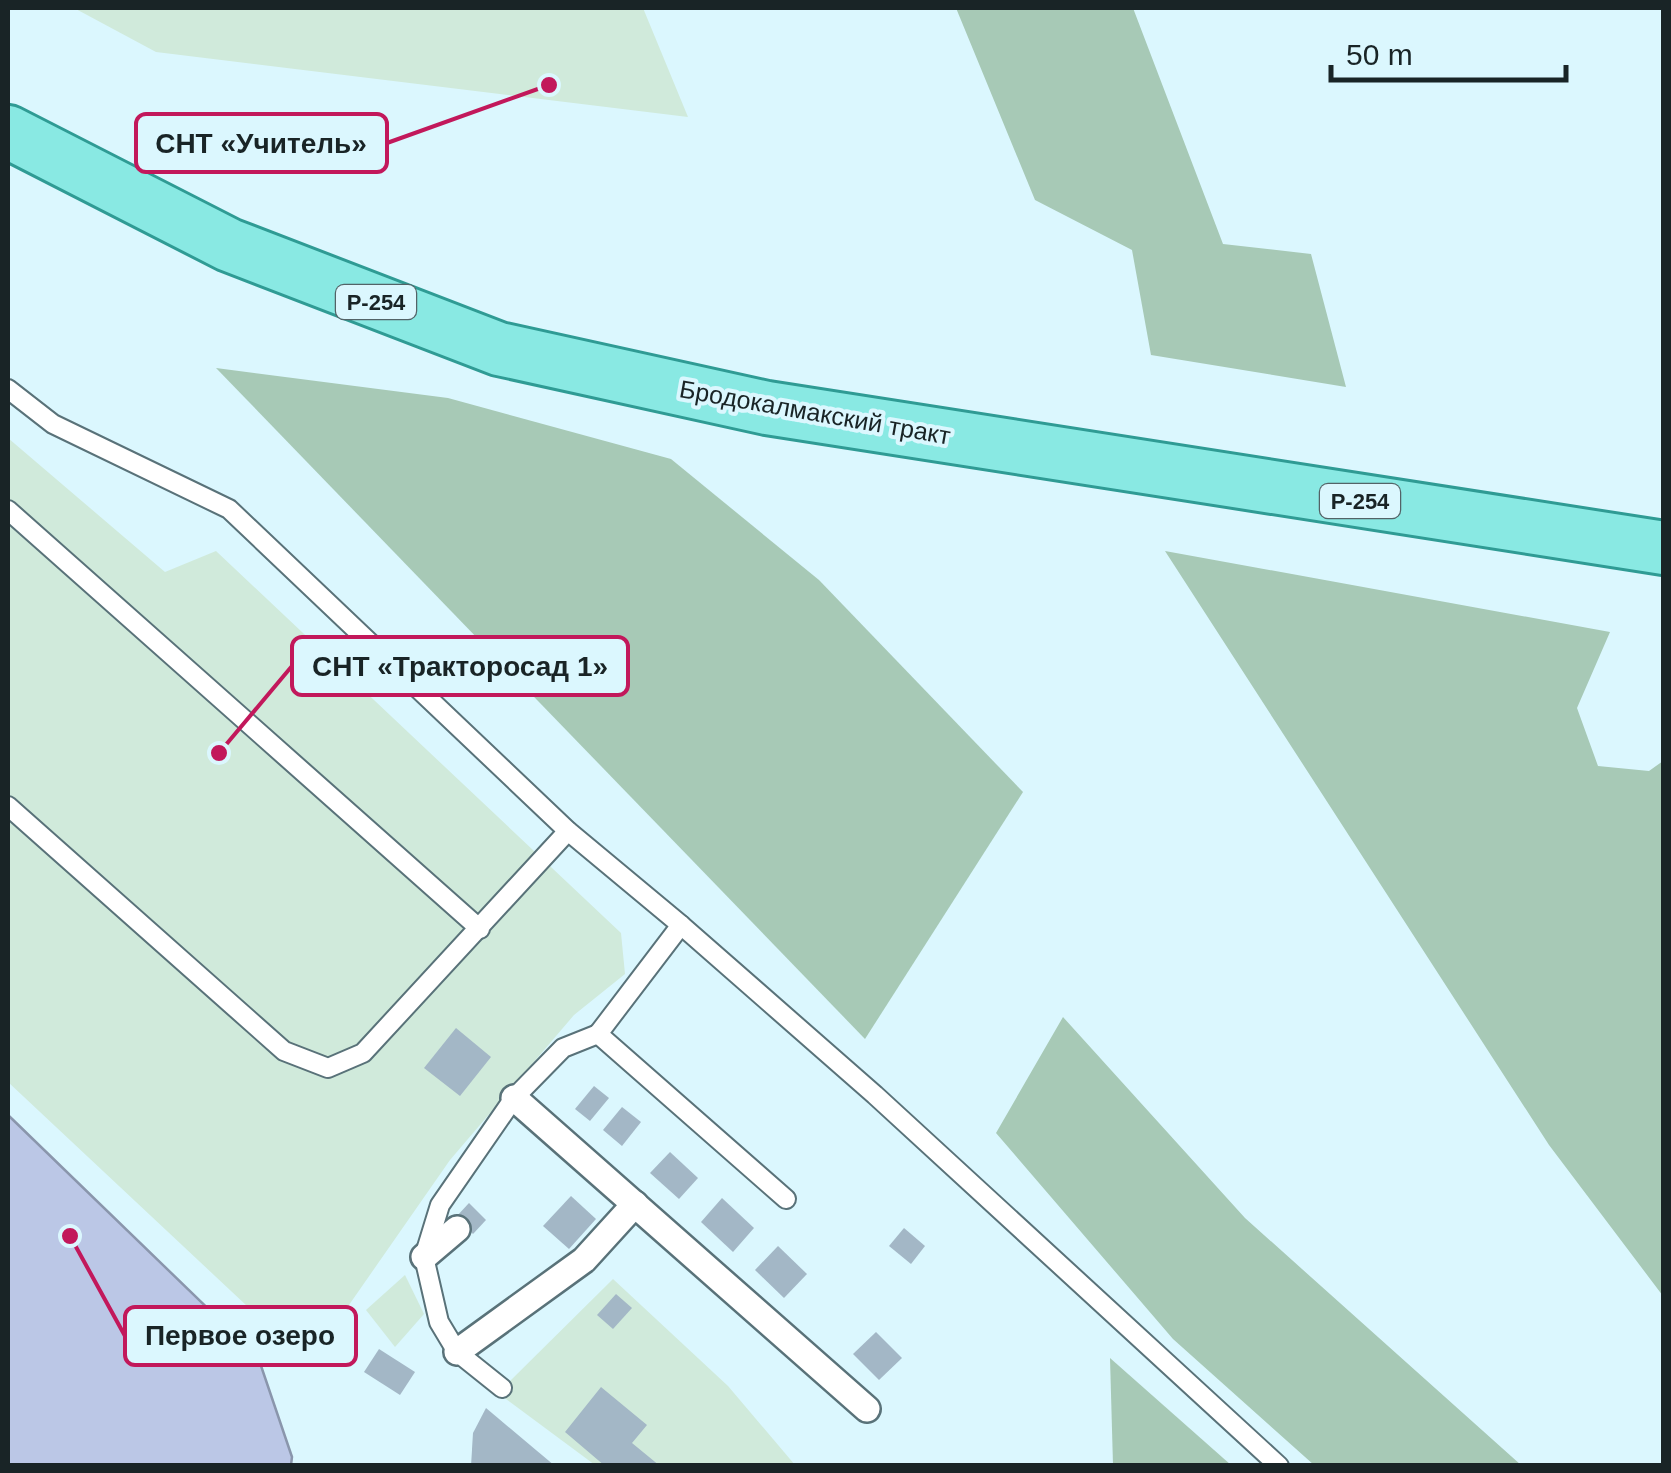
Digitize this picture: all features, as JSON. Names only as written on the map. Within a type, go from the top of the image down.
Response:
[{"type":"main road","name":"Бродокалмакский тракт","points":[[8,132],[229,246],[500,349],[767,408],[1664,548]]},
{"type":"street","points":[[514,1098],[867,1408]]},
{"type":"street","points":[[457,1352],[584,1260],[635,1204]]},
{"type":"street","points":[[424,1257],[457,1229]]},
{"type":"lane","points":[[8,388],[53,424],[229,509],[568,831],[682,925],[875,1096],[1278,1466]]},
{"type":"lane","points":[[8,510],[480,928]]},
{"type":"lane","points":[[8,806],[284,1051],[328,1068],[364,1053],[568,831]]},
{"type":"lane","points":[[502,1388],[457,1352],[438,1322],[424,1257],[440,1206],[514,1098],[564,1048],[598,1034],[682,925]]},
{"type":"lane","points":[[598,1034],[786,1199]]},
{"type":"green space","points":[[74,8],[643,8],[688,117],[156,52]]},
{"type":"green space","points":[[956,8],[1133,8],[1223,244],[1311,254],[1346,387],[1151,355],[1132,250],[1035,200]]},
{"type":"green space","points":[[216,368],[448,398],[671,459],[819,580],[1023,792],[865,1039]]},
{"type":"green space","points":[[8,438],[165,572],[216,551],[621,933],[625,974],[574,1015],[450,1160],[342,1315],[247,1306],[8,1082]]},
{"type":"green space","points":[[1165,551],[1610,632],[1577,708],[1598,766],[1649,771],[1663,761],[1663,1296],[1549,1145]]},
{"type":"green space","points":[[1063,1017],[1245,1218],[1521,1465],[1314,1465],[1173,1339],[996,1133]]},
{"type":"green space","points":[[405,1275],[424,1314],[395,1347],[366,1310]]},
{"type":"green space","points":[[613,1279],[728,1386],[795,1465],[595,1465],[498,1393]]},
{"type":"green space","points":[[1110,1358],[1231,1465],[1113,1465]]},
{"type":"water","points":[[8,1115],[258,1357],[292,1457],[291,1465],[8,1465]]},
{"type":"building","points":[[456,1028],[491,1057],[460,1096],[424,1068]]},
{"type":"building","points":[[594,1086],[609,1098],[590,1121],[575,1109]]},
{"type":"building","points":[[622,1107],[641,1122],[622,1146],[603,1130]]},
{"type":"building","points":[[670,1152],[698,1178],[679,1199],[650,1173]]},
{"type":"building","points":[[571,1196],[596,1219],[569,1249],[543,1226]]},
{"type":"building","points":[[722,1198],[754,1228],[733,1252],[701,1222]]},
{"type":"building","points":[[469,1203],[486,1220],[473,1234],[456,1217]]},
{"type":"building","points":[[904,1228],[925,1246],[911,1264],[889,1246]]},
{"type":"building","points":[[778,1246],[807,1274],[784,1298],[755,1270]]},
{"type":"building","points":[[616,1294],[632,1308],[613,1329],[597,1315]]},
{"type":"building","points":[[876,1332],[902,1358],[879,1380],[853,1354]]},
{"type":"building","points":[[379,1349],[415,1372],[400,1395],[364,1372]]},
{"type":"building","points":[[601,1387],[647,1425],[632,1443],[660,1466],[605,1466],[565,1432]]},
{"type":"building","points":[[486,1408],[555,1466],[471,1466],[473,1433]]},
{"type":"place","name":"СНТ «Учитель»","points":[[549,85]]},
{"type":"place","name":"СНТ «Тракторосад 1»","points":[[219,753]]},
{"type":"place","name":"Первое озеро","points":[[70,1236]]}]
